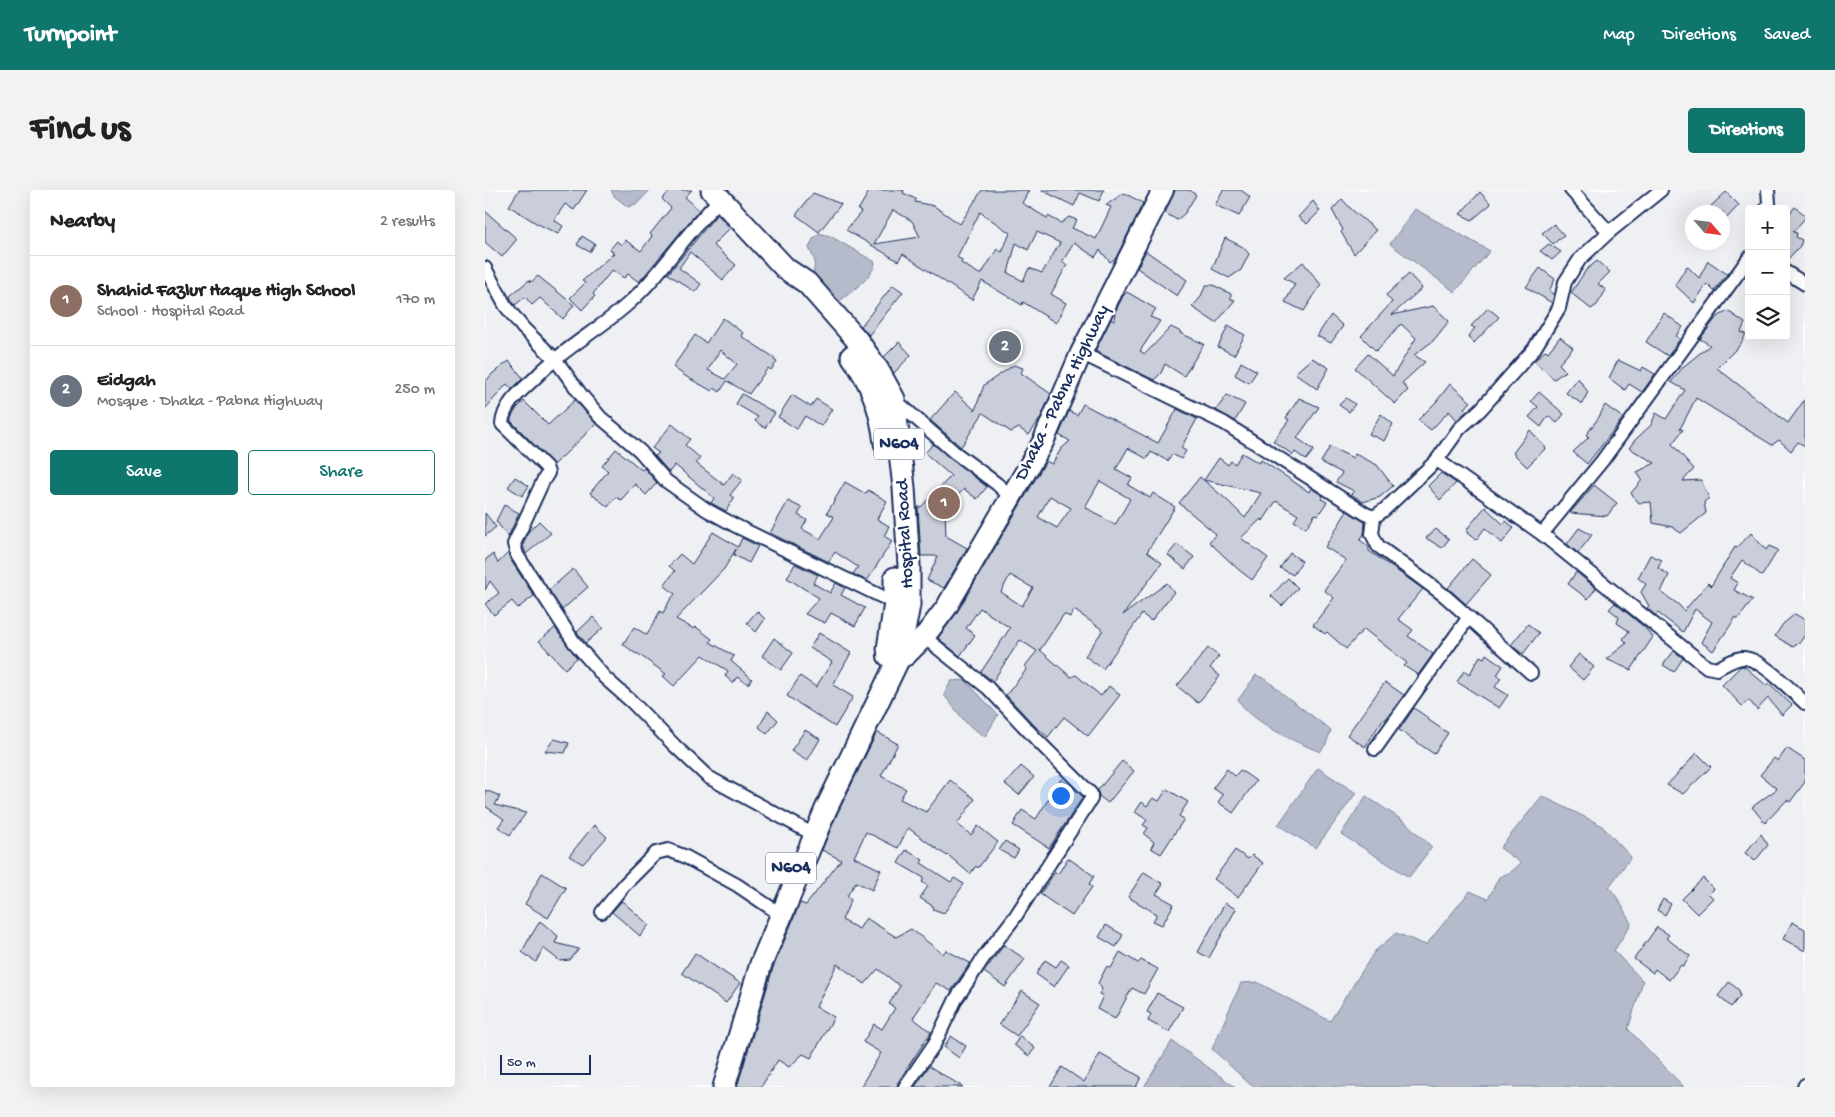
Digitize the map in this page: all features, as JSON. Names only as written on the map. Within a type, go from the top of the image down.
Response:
[{"type":"highway","name":"Hospital Road","points":[[717,195],[786,269],[807,283],[857,340],[878,370],[904,488],[909,565],[909,604],[893,657]]},
{"type":"highway","name":"Hospital Road","points":[[886,401],[882,418],[896,556],[893,657]]},
{"type":"highway","name":"Dhaka - Pabna Highway","points":[[711,1087],[730,1025],[753,961],[807,831],[893,657]]},
{"type":"highway","name":"Dhaka - Pabna Highway","points":[[724,1087],[761,964],[826,809],[893,657]]},
{"type":"main road","name":"Dhaka - Pabna Highway","points":[[893,657],[906,656],[924,637],[946,608],[1043,442],[1081,353],[1163,190]]},
{"type":"street","points":[[1571,190],[1609,232]]},
{"type":"street","points":[[1531,673],[1445,596],[1378,546],[1373,534],[1374,517],[1437,460],[1459,429],[1481,408],[1533,349],[1559,308],[1565,282],[1580,259],[1609,232],[1661,190]]},
{"type":"street","points":[[1768,190],[1768,205]]},
{"type":"street","points":[[717,195],[706,213],[630,302],[555,359],[512,399],[503,414],[502,424],[546,467],[548,473],[514,544],[517,555],[574,642],[605,678],[708,777],[807,831]]},
{"type":"street","points":[[1542,534],[1602,461],[1745,264]]},
{"type":"street","points":[[485,268],[505,305],[523,328],[555,359],[600,417],[641,451],[666,481],[707,510],[782,550],[797,555],[895,603]]},
{"type":"street","points":[[1790,275],[1805,284]]},
{"type":"street","points":[[1081,353],[1224,423],[1366,514],[1374,517]]},
{"type":"street","points":[[886,401],[997,484],[1011,497]]},
{"type":"street","points":[[1437,460],[1542,534],[1707,667],[1717,669],[1743,658],[1750,659],[1760,664],[1805,703]]},
{"type":"street","points":[[1375,749],[1469,617]]},
{"type":"street","points":[[905,1087],[935,1043],[956,999],[1020,909],[1091,799],[1091,794],[988,688],[924,637]]},
{"type":"street","points":[[602,912],[625,884],[656,853],[668,850],[684,856],[737,885],[774,910]]},
{"type":"shaded area","points":[[485,190],[1805,190],[1805,1087],[485,1087]]},
{"type":"water","points":[[611,190],[650,190],[638,203],[628,207],[614,196]]},
{"type":"water","points":[[1415,209],[1490,251],[1455,292],[1390,244]]},
{"type":"water","points":[[819,233],[830,236],[875,262],[874,268],[866,279],[837,303],[813,277],[815,261],[809,248],[813,239]]},
{"type":"water","points":[[1256,675],[1267,680],[1331,730],[1326,744],[1320,752],[1275,731],[1245,709],[1238,700]]},
{"type":"water","points":[[965,680],[998,715],[985,737],[967,724],[944,695],[951,681]]},
{"type":"water","points":[[1318,768],[1356,793],[1316,848],[1278,825]]},
{"type":"water","points":[[1366,796],[1405,822],[1432,847],[1409,877],[1341,834]]},
{"type":"water","points":[[1542,796],[1601,825],[1631,857],[1609,887],[1619,900],[1631,924],[1614,951],[1643,981],[1628,1029],[1684,1087],[1253,1087],[1212,1049],[1241,983],[1257,982],[1330,1021],[1375,951],[1396,933],[1426,945],[1470,891],[1488,899],[1499,877],[1511,872],[1521,863],[1500,848]]},
{"type":"water","points":[[1172,1041],[1235,1087],[1144,1087]]},
{"type":"building","points":[[519,190],[587,190],[574,210],[565,204],[554,220],[563,226],[558,234],[509,206]]},
{"type":"building","points":[[671,190],[692,190],[685,197],[699,210],[639,282],[628,274],[624,278],[612,270],[593,294],[595,296],[582,310],[570,298],[585,283],[582,281],[614,253],[610,249],[617,241],[621,245],[625,240],[641,251],[652,236],[650,234],[671,208],[662,199]]},
{"type":"building","points":[[870,190],[904,190],[903,193],[916,199],[915,202],[934,206],[960,224],[982,190],[1029,190],[1022,203],[1047,218],[1048,216],[1061,223],[1069,217],[1077,220],[1072,228],[1096,239],[1111,207],[1106,205],[1124,193],[1143,203],[1116,258],[1110,262],[1100,250],[1095,257],[1074,243],[1062,262],[1067,265],[1051,294],[1066,303],[1056,323],[1023,302],[1022,305],[982,281],[972,300],[903,254],[898,261],[846,230],[861,212],[858,210]],"holes":[[[893,210],[912,221],[920,237],[874,244]],[[980,212],[1010,233],[1002,252],[997,249],[981,275],[961,263],[962,260],[957,257]],[[1037,232],[1060,243],[1042,273],[1029,268],[1023,281],[1008,273],[1016,243],[1028,250]]]},
{"type":"building","points":[[1041,190],[1104,190],[1099,201],[1080,193],[1074,206]]},
{"type":"building","points":[[1175,190],[1190,190],[1196,195],[1185,213],[1177,220],[1165,213]]},
{"type":"building","points":[[1223,190],[1241,190],[1250,197],[1239,216],[1215,205]]},
{"type":"building","points":[[1480,192],[1491,204],[1472,220],[1460,214]]},
{"type":"building","points":[[1726,192],[1739,205],[1730,215],[1730,205],[1712,205]]},
{"type":"building","points":[[813,193],[841,204],[819,232],[796,215]]},
{"type":"building","points":[[1342,199],[1376,230],[1354,254],[1341,232],[1343,230],[1332,210]]},
{"type":"building","points":[[1313,201],[1320,211],[1307,224],[1298,217]]},
{"type":"building","points":[[1795,207],[1805,215],[1805,218],[1793,232],[1797,233],[1796,237],[1802,240],[1800,246],[1790,257],[1790,250],[1790,213]]},
{"type":"building","points":[[485,211],[517,239],[502,257],[485,242]]},
{"type":"building","points":[[717,214],[730,228],[713,245],[736,265],[723,280],[690,252],[679,268],[701,284],[695,292],[668,274]]},
{"type":"building","points":[[1554,224],[1564,235],[1553,244],[1542,233]]},
{"type":"building","points":[[582,236],[595,244],[590,252],[577,245]]},
{"type":"building","points":[[1225,238],[1243,247],[1249,254],[1241,270],[1229,278],[1212,269]]},
{"type":"building","points":[[1549,244],[1561,252],[1552,260],[1540,251]]},
{"type":"building","points":[[1146,251],[1187,280],[1177,296],[1137,268]]},
{"type":"building","points":[[1597,261],[1610,272],[1598,284],[1606,290],[1597,305],[1591,309],[1571,293],[1586,270]]},
{"type":"building","points":[[1708,261],[1727,274],[1714,291],[1707,284],[1694,303],[1675,285],[1687,266],[1699,278]]},
{"type":"building","points":[[1303,262],[1321,285],[1304,311],[1285,302],[1295,284],[1284,278]]},
{"type":"building","points":[[1540,268],[1555,279],[1549,291],[1554,295],[1552,303],[1526,287]]},
{"type":"building","points":[[1409,274],[1422,288],[1392,315],[1433,306],[1449,321],[1433,341],[1414,355],[1425,362],[1402,383],[1408,390],[1395,404],[1355,368],[1368,354],[1393,376],[1416,338],[1401,324],[1376,351],[1361,336],[1392,302],[1386,295]]},
{"type":"building","points":[[538,276],[574,305],[563,319],[540,298],[532,305],[525,297],[515,305],[512,301],[510,296],[529,280],[531,282]]},
{"type":"building","points":[[893,285],[903,292],[869,335],[861,326]]},
{"type":"building","points":[[1206,285],[1213,285],[1231,294],[1231,299],[1235,300],[1216,323],[1192,307],[1200,298]]},
{"type":"building","points":[[1127,292],[1156,309],[1150,317],[1160,321],[1140,351],[1145,354],[1171,327],[1204,344],[1184,376],[1165,364],[1161,373],[1154,380],[1095,351],[1111,319],[1114,321],[1115,312]]},
{"type":"building","points":[[1488,308],[1499,317],[1474,343],[1468,336],[1475,328],[1471,326]]},
{"type":"building","points":[[1728,311],[1745,323],[1741,332],[1745,334],[1745,336],[1740,345],[1717,368],[1788,423],[1805,399],[1805,446],[1798,442],[1791,451],[1779,440],[1772,445],[1696,398],[1680,429],[1683,430],[1672,444],[1694,469],[1683,481],[1701,480],[1709,498],[1704,502],[1706,513],[1681,533],[1672,527],[1653,523],[1651,502],[1639,503],[1631,493],[1642,480],[1637,472],[1655,463],[1629,448],[1651,425],[1656,413],[1666,419],[1685,390],[1671,382],[1684,366],[1710,345],[1700,339],[1717,317]]},
{"type":"building","points":[[1664,313],[1683,327],[1676,336],[1680,339],[1668,356],[1646,342]]},
{"type":"building","points":[[1331,315],[1343,326],[1331,343],[1317,336]]},
{"type":"building","points":[[723,318],[743,333],[741,336],[775,358],[774,360],[777,362],[771,370],[768,368],[749,394],[727,381],[720,392],[714,388],[712,391],[673,367],[695,335],[706,343]],"holes":[[[720,350],[737,364],[725,379],[708,370]]]},
{"type":"building","points":[[1228,326],[1245,335],[1234,355],[1218,347]]},
{"type":"building","points":[[1560,337],[1573,348],[1559,364],[1566,371],[1554,379],[1534,361],[1546,350],[1548,352]]},
{"type":"building","points":[[899,342],[911,355],[894,373],[884,357]]},
{"type":"building","points":[[1312,358],[1329,368],[1317,389],[1295,373]]},
{"type":"building","points":[[1618,360],[1641,371],[1643,367],[1655,374],[1642,392],[1629,384],[1625,390],[1609,378]]},
{"type":"building","points":[[509,361],[523,378],[512,389],[507,384],[485,409],[485,382],[493,373]]},
{"type":"building","points":[[1241,362],[1257,371],[1249,383],[1235,375]]},
{"type":"building","points":[[1014,365],[1023,368],[1021,373],[1051,394],[1040,419],[1029,435],[1019,428],[1011,432],[983,413],[961,447],[930,420],[955,392],[975,410],[984,385]]},
{"type":"building","points":[[1578,378],[1588,392],[1582,404],[1566,393]]},
{"type":"building","points":[[1450,384],[1471,402],[1464,408],[1467,411],[1457,420],[1449,411],[1431,430],[1418,420]]},
{"type":"building","points":[[1539,392],[1564,414],[1557,423],[1548,416],[1541,427],[1529,417],[1538,407],[1531,401]]},
{"type":"building","points":[[742,394],[775,413],[765,428],[755,421],[758,417],[736,404]]},
{"type":"building","points":[[792,395],[811,407],[816,399],[832,409],[821,426],[805,416],[797,429],[778,417]]},
{"type":"building","points":[[1227,395],[1245,404],[1235,421],[1216,410]]},
{"type":"building","points":[[1299,398],[1319,407],[1297,438],[1314,450],[1306,460],[1295,452],[1293,455],[1273,441],[1289,420],[1286,418]]},
{"type":"building","points":[[1346,398],[1355,404],[1349,412],[1339,405]]},
{"type":"building","points":[[575,400],[596,424],[554,465],[511,421],[511,418],[524,401],[548,425]]},
{"type":"building","points":[[1083,404],[1158,443],[1177,409],[1197,419],[1181,448],[1186,451],[1181,459],[1172,454],[1168,461],[1151,452],[1147,459],[1128,448],[1116,469],[1132,478],[1128,485],[1150,498],[1153,493],[1175,507],[1147,552],[1162,563],[1123,615],[1167,583],[1174,592],[1151,621],[1142,614],[1103,669],[1085,656],[1103,630],[1074,610],[1070,617],[1064,614],[1040,650],[1071,677],[1076,675],[1101,696],[1109,686],[1120,695],[1088,736],[1064,717],[1048,737],[1006,695],[1027,669],[1025,666],[1037,651],[1020,640],[993,681],[981,672],[1010,628],[980,608],[966,628],[975,635],[960,656],[938,638],[956,614],[1046,461],[1052,464],[1061,449],[1070,441],[1059,435],[1069,411],[1077,415]],"holes":[[[1100,481],[1130,499],[1115,525],[1085,507]],[[1050,496],[1071,508],[1057,528],[1038,517]],[[1010,575],[1033,588],[1022,606],[1001,592]]]},
{"type":"building","points":[[1605,405],[1623,418],[1587,464],[1573,452],[1589,437],[1586,435]]},
{"type":"building","points":[[1381,414],[1393,424],[1384,441],[1369,434]]},
{"type":"building","points":[[672,424],[690,439],[685,445],[700,458],[696,463],[724,485],[733,473],[742,480],[730,495],[734,498],[726,511],[711,503],[714,498],[675,465],[669,472],[655,456],[659,453],[652,448]]},
{"type":"building","points":[[1530,430],[1546,448],[1527,467],[1513,453]]},
{"type":"building","points":[[933,444],[987,487],[977,499],[964,489],[945,508],[946,536],[967,548],[944,588],[927,580],[938,556],[921,556],[918,507],[921,507],[951,476],[925,453]]},
{"type":"building","points":[[1330,447],[1353,458],[1355,454],[1377,465],[1393,486],[1380,497],[1363,502],[1351,494],[1354,491],[1336,482],[1342,473],[1321,462]]},
{"type":"building","points":[[616,449],[642,470],[644,468],[657,483],[646,495],[635,484],[621,500],[616,497],[608,507],[590,493],[608,471],[602,466]]},
{"type":"building","points":[[1242,453],[1259,463],[1261,460],[1309,492],[1311,488],[1323,496],[1321,499],[1327,502],[1318,515],[1315,514],[1306,528],[1294,521],[1298,515],[1276,501],[1263,521],[1261,519],[1241,538],[1268,558],[1252,580],[1209,542],[1216,534],[1179,503],[1200,477],[1245,518],[1261,493],[1204,480],[1219,458],[1228,465],[1231,461],[1235,464]]},
{"type":"building","points":[[1441,473],[1456,483],[1440,500],[1428,486]]},
{"type":"building","points":[[515,477],[529,486],[522,496],[508,487]]},
{"type":"building","points":[[845,482],[866,494],[868,490],[887,501],[877,519],[889,526],[884,536],[892,541],[867,581],[853,574],[858,567],[835,552],[827,561],[770,533],[788,501],[802,508],[798,515],[807,520],[802,529],[820,539],[834,517],[827,513]]},
{"type":"building","points":[[1594,485],[1617,503],[1607,516],[1570,513]]},
{"type":"building","points":[[504,505],[519,513],[508,537],[496,521]]},
{"type":"building","points":[[1485,507],[1503,524],[1506,521],[1514,528],[1502,543],[1485,528],[1476,540],[1467,533],[1467,529]]},
{"type":"building","points":[[1347,511],[1365,522],[1364,534],[1360,540],[1369,547],[1369,551],[1423,589],[1398,619],[1413,630],[1408,636],[1433,654],[1418,675],[1404,666],[1407,663],[1364,629],[1346,649],[1327,632],[1325,634],[1313,625],[1334,598],[1324,590],[1346,560],[1325,547]]},
{"type":"building","points":[[485,513],[496,527],[485,536]]},
{"type":"building","points":[[539,521],[551,533],[526,554],[523,545],[528,532]]},
{"type":"building","points":[[1579,528],[1592,535],[1578,553],[1567,544]]},
{"type":"building","points":[[1436,529],[1449,539],[1442,548],[1426,538]]},
{"type":"building","points":[[713,532],[738,547],[742,538],[758,546],[749,563],[734,555],[736,549],[724,569],[676,619],[694,629],[696,627],[712,639],[710,642],[734,656],[731,661],[752,679],[748,684],[737,677],[733,683],[725,676],[728,671],[703,655],[674,686],[663,676],[666,674],[623,644],[634,627],[647,635],[660,611],[663,613],[675,594],[664,585],[675,571],[669,566],[680,554],[692,564]]},
{"type":"building","points":[[1751,533],[1766,550],[1769,546],[1778,550],[1762,576],[1742,560],[1730,578],[1738,583],[1734,590],[1753,600],[1738,619],[1736,617],[1713,651],[1701,642],[1712,622],[1695,609],[1683,632],[1658,613],[1655,615],[1647,608],[1649,606],[1641,592],[1646,584],[1638,578],[1650,555],[1662,560],[1658,568],[1669,575],[1661,592],[1684,611],[1708,583],[1711,586],[1735,547],[1737,548]]},
{"type":"building","points":[[1177,544],[1194,557],[1185,569],[1168,555]]},
{"type":"building","points":[[508,553],[534,596],[518,608],[512,601],[494,615],[485,604],[499,593],[490,581],[485,590],[485,560],[493,554],[498,563]]},
{"type":"building","points":[[1290,553],[1302,561],[1293,575],[1280,568]]},
{"type":"building","points":[[1472,559],[1491,575],[1466,604],[1448,588]]},
{"type":"building","points":[[795,564],[818,575],[813,583],[830,593],[836,583],[845,588],[841,595],[865,608],[855,626],[831,613],[825,623],[805,614],[819,598],[787,578]]},
{"type":"building","points":[[573,569],[588,587],[562,610],[549,590]]},
{"type":"building","points":[[1576,572],[1596,588],[1588,599],[1568,584]]},
{"type":"building","points":[[1288,578],[1298,588],[1282,606],[1271,596]]},
{"type":"building","points":[[1615,603],[1653,637],[1631,670],[1606,659],[1627,643],[1623,639],[1629,631],[1617,623],[1619,617],[1609,609]]},
{"type":"building","points":[[757,611],[765,619],[756,632],[747,623]]},
{"type":"building","points":[[1795,614],[1805,620],[1805,635],[1793,647],[1775,636],[1783,624]]},
{"type":"building","points":[[593,617],[603,628],[586,643],[577,632]]},
{"type":"building","points":[[1528,624],[1539,633],[1523,654],[1511,645]]},
{"type":"building","points":[[555,628],[577,658],[565,669],[539,641]]},
{"type":"building","points":[[819,633],[851,653],[833,685],[853,697],[835,727],[787,696],[800,676],[816,687],[832,662],[810,648]]},
{"type":"building","points":[[774,638],[793,653],[781,670],[762,656]]},
{"type":"building","points":[[1208,648],[1219,656],[1210,668],[1220,676],[1198,703],[1177,686]]},
{"type":"building","points":[[1674,651],[1683,658],[1674,672],[1663,665]]},
{"type":"building","points":[[1486,654],[1503,666],[1497,675],[1501,678],[1495,687],[1508,695],[1499,708],[1457,682],[1464,671],[1469,675],[1480,656],[1484,658]]},
{"type":"building","points":[[1579,654],[1594,667],[1583,680],[1568,667]]},
{"type":"building","points":[[1741,666],[1745,667],[1766,685],[1769,683],[1792,705],[1782,715],[1768,698],[1757,710],[1749,700],[1742,706],[1722,685]]},
{"type":"building","points":[[1385,682],[1404,695],[1385,720],[1383,719],[1365,747],[1347,735]]},
{"type":"building","points":[[1414,708],[1448,733],[1434,754],[1399,730]]},
{"type":"building","points":[[768,711],[778,720],[767,734],[759,727]]},
{"type":"building","points":[[805,730],[820,739],[807,761],[791,751]]},
{"type":"building","points":[[877,732],[898,744],[881,776],[906,789],[900,799],[926,812],[950,780],[975,799],[957,824],[971,835],[978,826],[998,842],[978,868],[976,866],[970,874],[948,855],[908,828],[898,848],[866,832],[854,857],[881,870],[872,890],[856,882],[847,896],[851,900],[842,920],[859,929],[866,918],[896,937],[911,929],[943,954],[946,950],[970,963],[951,991],[936,983],[913,1018],[931,1032],[898,1082],[897,1087],[860,1087],[881,1053],[863,1042],[874,1024],[882,1029],[895,1008],[889,1004],[900,986],[878,969],[865,984],[837,964],[816,1007],[834,1017],[811,1058],[803,1054],[789,1067],[778,1060],[761,1087],[737,1087],[773,968],[800,903],[806,905],[841,860],[822,850],[837,814]]},
{"type":"building","points":[[554,739],[569,743],[565,753],[545,751]]},
{"type":"building","points":[[1787,748],[1805,760],[1805,782],[1790,802],[1787,800],[1765,823],[1752,807],[1777,789],[1760,775],[1774,758],[1778,761]]},
{"type":"building","points":[[1697,753],[1711,767],[1683,794],[1667,785]]},
{"type":"building","points":[[1122,761],[1134,771],[1108,803],[1099,796],[1098,790]]},
{"type":"building","points":[[1021,766],[1034,777],[1019,795],[1005,784]]},
{"type":"building","points":[[1227,769],[1235,776],[1240,770],[1256,781],[1233,813],[1218,802],[1223,795],[1213,788]]},
{"type":"building","points":[[1061,779],[1083,797],[1049,848],[1013,825],[1022,810],[1036,819]]},
{"type":"building","points":[[1167,789],[1188,802],[1179,816],[1184,819],[1161,854],[1151,848],[1154,842],[1144,834],[1148,828],[1143,825],[1147,820],[1135,812],[1142,802],[1147,806],[1153,798],[1159,801]]},
{"type":"building","points":[[485,790],[500,796],[495,805],[526,813],[510,835],[498,827],[504,819],[485,806]]},
{"type":"building","points":[[594,825],[607,837],[583,864],[569,856]]},
{"type":"building","points":[[1761,834],[1768,845],[1755,861],[1745,853]]},
{"type":"building","points":[[1005,841],[1019,850],[1014,858],[999,850]]},
{"type":"building","points":[[906,850],[923,860],[921,863],[951,882],[954,878],[964,884],[944,913],[933,909],[934,907],[920,898],[928,886],[922,882],[924,878],[898,863]]},
{"type":"building","points":[[1235,850],[1248,859],[1252,855],[1263,863],[1238,897],[1214,879]]},
{"type":"building","points":[[1068,858],[1094,876],[1089,884],[1092,887],[1072,916],[1040,894],[1055,872],[1058,874]]},
{"type":"building","points":[[1144,872],[1163,884],[1156,894],[1174,904],[1162,925],[1153,921],[1157,914],[1128,897]]},
{"type":"building","points":[[542,873],[566,888],[548,918],[525,904]]},
{"type":"building","points":[[1703,878],[1714,889],[1709,894],[1713,898],[1697,914],[1682,899]]},
{"type":"building","points":[[1663,899],[1671,904],[1665,915],[1657,910]]},
{"type":"building","points":[[622,901],[649,925],[640,936],[612,912]]},
{"type":"building","points":[[1225,903],[1236,909],[1209,958],[1198,952]]},
{"type":"building","points":[[540,921],[558,936],[555,943],[579,949],[570,960],[560,961],[543,948],[536,962],[522,952],[529,936],[531,936]]},
{"type":"building","points":[[1792,922],[1805,929],[1805,951],[1783,939]]},
{"type":"building","points":[[1106,925],[1123,935],[1116,947],[1099,937]]},
{"type":"building","points":[[1657,927],[1669,935],[1666,938],[1690,956],[1669,980],[1655,969],[1653,973],[1634,959]]},
{"type":"building","points":[[1004,945],[1025,959],[1005,987],[984,972]]},
{"type":"building","points":[[1120,952],[1138,963],[1141,960],[1158,969],[1144,994],[1132,988],[1115,1019],[1097,1009],[1103,996],[1099,994],[1102,989],[1098,983],[1107,966],[1111,968]]},
{"type":"building","points":[[695,953],[740,983],[726,1003],[682,973]]},
{"type":"building","points":[[1045,960],[1056,967],[1061,960],[1069,965],[1054,987],[1036,974]]},
{"type":"building","points":[[1729,982],[1739,990],[1740,996],[1731,1007],[1718,996]]},
{"type":"building","points":[[1022,991],[1040,1003],[1017,1036],[999,1024]]},
{"type":"building","points":[[1157,993],[1183,1007],[1169,1032],[1148,1021],[1151,1014],[1147,1012]]},
{"type":"building","points":[[951,1036],[966,1046],[959,1058],[944,1047]]},
{"type":"building","points":[[1020,1036],[1035,1048],[1029,1056],[1014,1045]]},
{"type":"building","points":[[1100,1054],[1141,1077],[1136,1087],[1050,1087],[1062,1067],[1084,1082]]},
{"type":"building","points":[[929,1066],[963,1087],[915,1087]]},
{"type":"place","name":"Eidgah","points":[[1005,347]]},
{"type":"place","name":"Shahid Fazlur Haque High School","points":[[944,503]]}]
